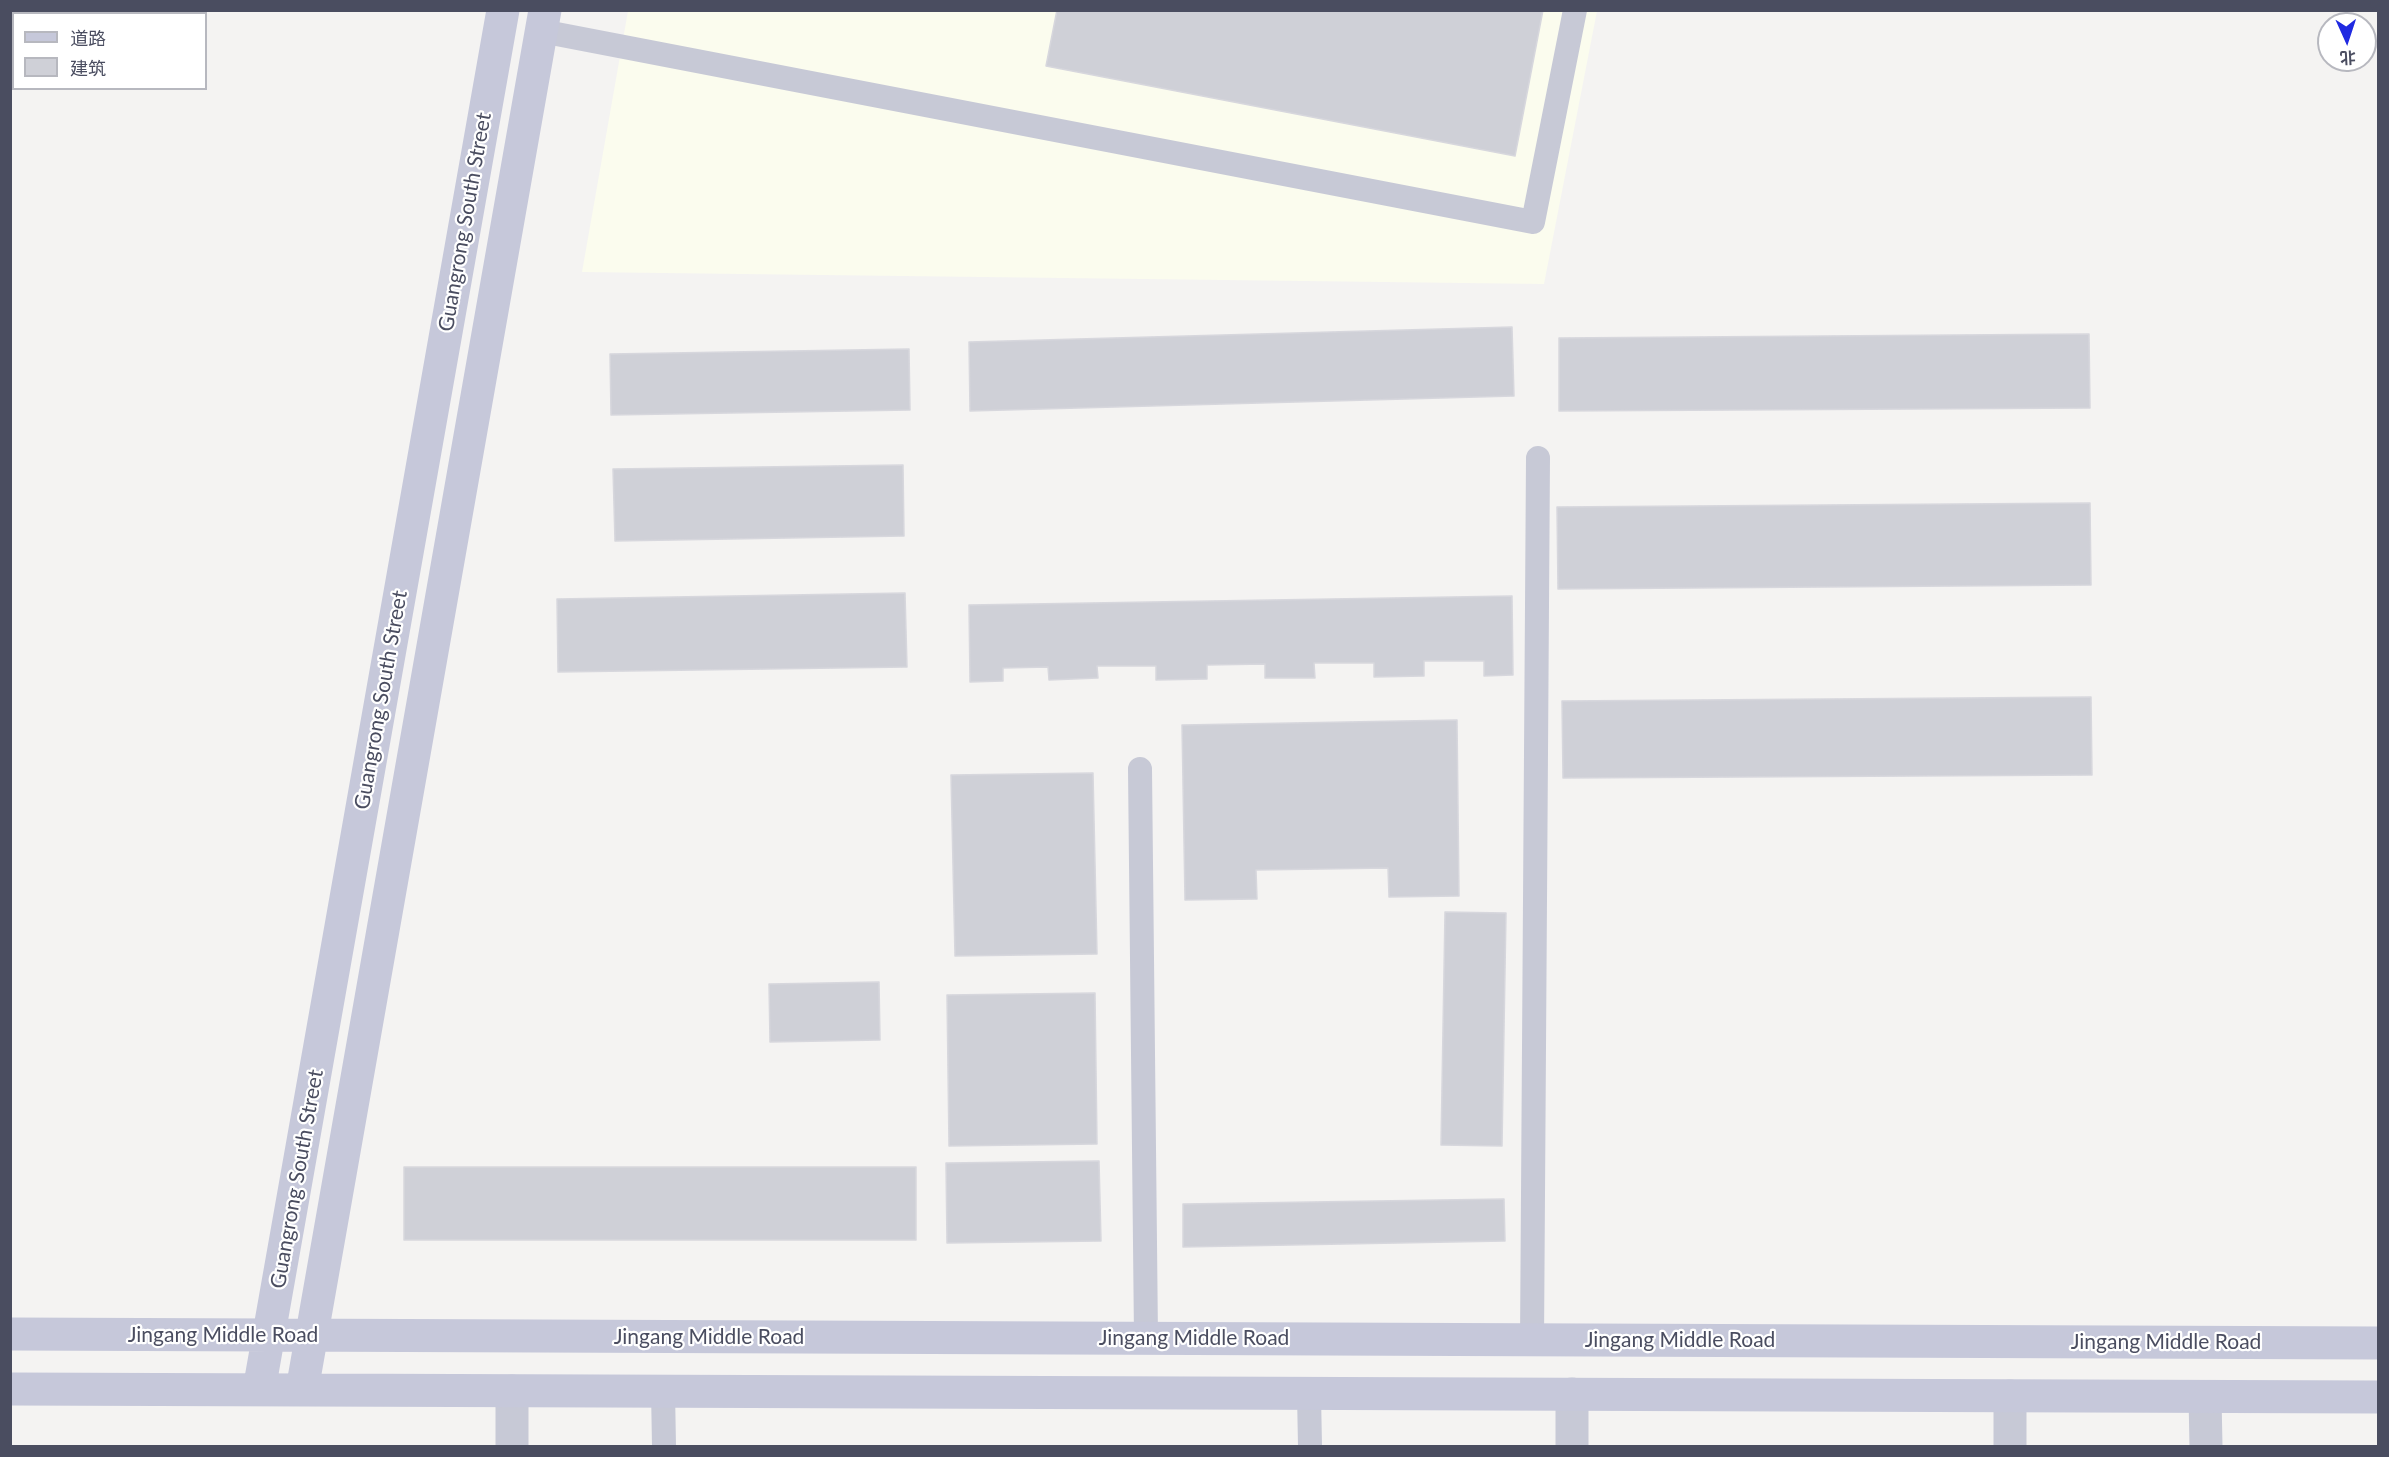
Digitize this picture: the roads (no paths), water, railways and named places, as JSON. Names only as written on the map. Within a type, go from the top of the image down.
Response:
[{"type":"street","name":"Guangrong South Street","points":[[260,1390],[503,10]]},
{"type":"street","name":"Guangrong South Street","points":[[302,1390],[543,21]]},
{"type":"street","name":"Jingang Middle Road","points":[[10,1334],[2379,1342]]},
{"type":"street","points":[[10,1389],[2379,1397]]},
{"type":"street","points":[[512,1391],[512,1446]]},
{"type":"street","points":[[1572,1394],[1572,1446]]},
{"type":"street","points":[[2010,1396],[2010,1446]]},
{"type":"street","points":[[2205,1397],[2206,1446]]},
{"type":"lane","points":[[543,21],[1533,222],[1575,10]]},
{"type":"lane","points":[[1532,1340],[1538,458]]},
{"type":"lane","points":[[1140,769],[1146,1338]]},
{"type":"lane","points":[[663,1391],[664,1446]]},
{"type":"lane","points":[[1309,1394],[1310,1446]]}]
